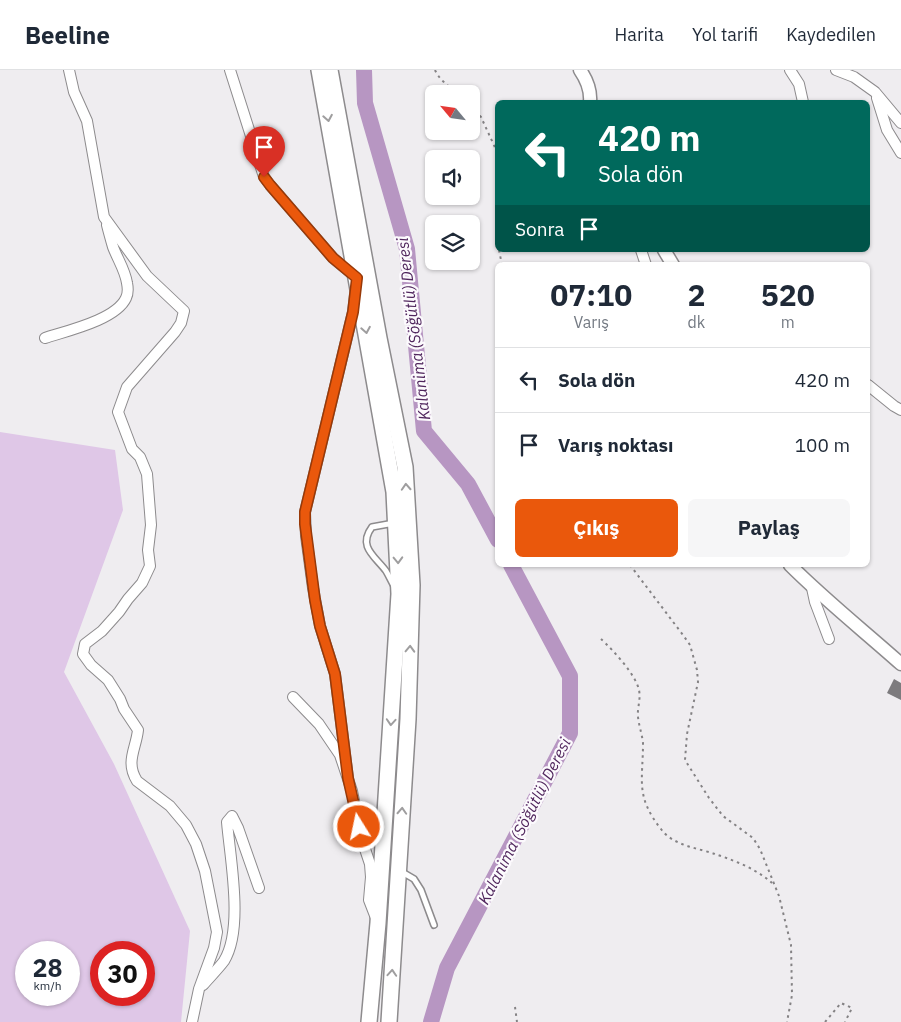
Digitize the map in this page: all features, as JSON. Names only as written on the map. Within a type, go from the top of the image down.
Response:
[{"type":"main road","points":[[319,70],[394,492],[396,522],[399,594],[378,923],[369,1022]]},
{"type":"main road","points":[[330,70],[405,467],[412,585],[408,719],[389,1022]]},
{"type":"street","points":[[44,338],[101,318],[120,307],[127,297],[127,284],[124,272],[114,249],[104,217],[87,121],[74,92],[69,70]]},
{"type":"street","points":[[230,70],[264,177],[333,258],[357,278],[353,312],[305,518],[315,600],[320,626],[335,674],[348,778],[362,840],[370,864],[369,900],[378,923]]},
{"type":"street","points":[[580,70],[585,78],[590,98]]},
{"type":"street","points":[[589,70],[590,98]]},
{"type":"street","points":[[790,70],[799,84],[803,100]]},
{"type":"street","points":[[836,70],[854,77],[875,92],[901,123]]},
{"type":"street","points":[[875,92],[887,130],[901,153]]},
{"type":"street","points":[[104,217],[148,276],[184,311],[181,323],[175,332],[128,387],[118,412],[132,449],[140,457],[147,474],[151,525],[148,550],[150,566],[142,583],[120,612],[102,631],[85,644],[83,654],[108,680],[138,730],[137,743],[131,758],[131,766],[137,781],[170,806],[181,818],[196,844],[205,871],[217,932],[192,1022]]},
{"type":"street","points":[[870,387],[901,410]]},
{"type":"street","points":[[792,567],[812,588],[850,618],[901,664]]},
{"type":"street","points":[[812,588],[817,608],[829,639]]},
{"type":"street","points":[[293,697],[319,724],[333,744],[340,755],[348,778]]},
{"type":"street","points":[[200,989],[224,961],[231,938],[235,902],[226,822],[232,816],[259,888]]},
{"type":"lane","points":[[396,522],[372,527],[367,534],[367,548],[385,570],[399,594]]},
{"type":"lane","points":[[399,871],[414,879],[421,890],[434,925]]},
{"type":"path","points":[[435,70],[446,85]]},
{"type":"path","points":[[480,116],[495,147]]},
{"type":"path","points":[[632,567],[690,645],[698,670],[698,682],[686,734],[686,760],[709,798],[723,816],[753,838],[760,848],[783,908],[791,944],[792,995],[787,1022]]},
{"type":"path","points":[[601,639],[634,678],[639,690],[640,702],[637,715],[643,741],[642,795],[646,806],[661,830],[670,839],[720,855],[754,869],[774,884]]},
{"type":"path","points":[[825,1022],[841,1003],[852,1008],[845,1022]]},
{"type":"path","points":[[514,1007],[517,1022]]},
{"type":"shaded area","points":[[0,432],[115,450],[123,510],[64,672],[114,764],[190,931],[181,1022],[0,1022]]},
{"type":"building","points":[[894,679],[901,683],[901,700],[887,693]]},
{"type":"waterway","name":"Kalanima (Söğütlü) Deresi","points":[[364,70],[365,103],[407,249],[424,431],[468,484],[495,534]]},
{"type":"waterway","name":"Kalanima (Söğütlü) Deresi","points":[[431,1022],[447,968],[570,733],[570,676],[512,567]]},
{"type":"route","points":[[264,177],[333,258],[357,278],[353,312],[305,512],[305,524],[315,600],[320,626],[335,674],[348,778],[359,827]]}]
